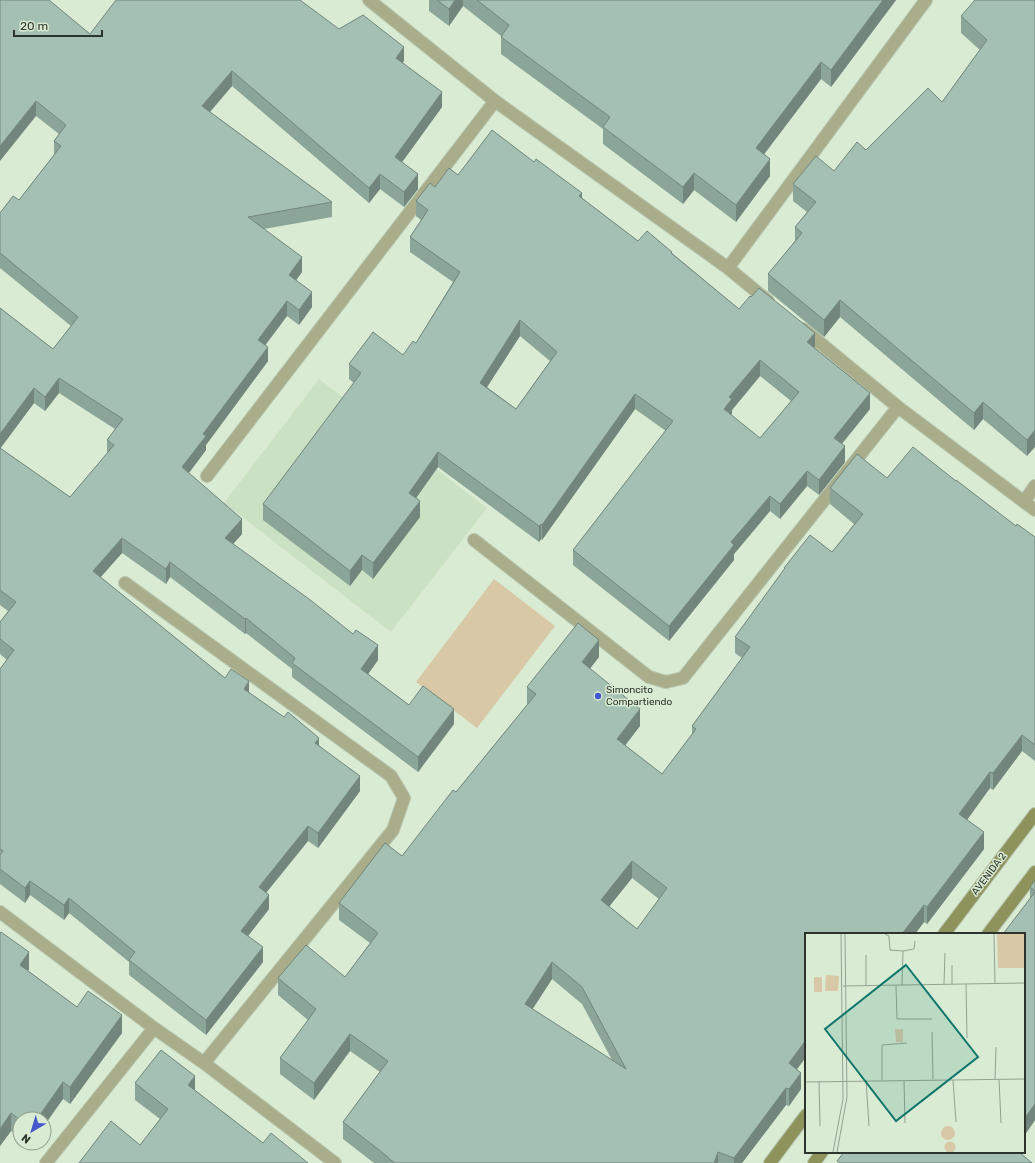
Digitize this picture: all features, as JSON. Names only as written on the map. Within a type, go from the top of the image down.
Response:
[{"type":"street","points":[[369,0],[495,100],[728,268],[776,308]]},
{"type":"street","points":[[728,268],[926,0]]},
{"type":"street","points":[[207,476],[495,100]]},
{"type":"street","points":[[795,323],[898,407],[1035,510]]},
{"type":"street","points":[[474,540],[649,677],[666,682],[683,678],[898,407]]},
{"type":"street","points":[[1024,502],[1035,486]]},
{"type":"street","points":[[126,583],[391,776],[404,798],[393,830],[204,1063]]},
{"type":"street","name":"AVENIDA 2","points":[[945,933],[1035,814]]},
{"type":"street","points":[[989,933],[1035,872]]},
{"type":"street","points":[[0,912],[154,1028],[204,1063],[335,1163]]},
{"type":"street","points":[[46,1163],[154,1028]]},
{"type":"street","points":[[770,1163],[805,1116]]},
{"type":"street","points":[[814,1163],[821,1153]]},
{"type":"shaded area","points":[[319,379],[487,508],[391,632],[224,503]]},
{"type":"shaded area","points":[[494,579],[555,626],[477,728],[416,682]]},
{"type":"building","points":[[0,0],[49,0],[90,34],[116,0],[300,0],[339,29],[363,15],[404,47],[396,58],[442,92],[395,157],[418,174],[404,192],[380,174],[369,188],[232,71],[202,106],[332,202],[248,217],[302,257],[289,275],[312,292],[299,310],[287,301],[258,340],[268,347],[203,434],[206,436],[182,467],[242,519],[225,538],[309,599],[353,634],[356,630],[378,645],[361,669],[409,705],[423,686],[454,709],[418,757],[292,663],[295,658],[246,618],[245,619],[170,562],[166,569],[122,538],[93,571],[225,678],[231,669],[249,681],[244,689],[284,717],[288,712],[319,738],[315,743],[360,776],[318,833],[308,826],[259,887],[269,895],[241,931],[263,947],[206,1020],[129,960],[135,952],[69,898],[64,905],[30,881],[25,888],[0,869],[0,855],[3,851],[0,849],[0,669],[14,650],[0,639],[0,622],[16,602],[0,590],[0,448],[70,497],[114,445],[107,440],[123,419],[59,378],[45,397],[34,388],[0,434],[0,308],[53,349],[78,317],[0,253],[0,213],[13,196],[19,200],[61,146],[54,141],[66,125],[36,101],[0,146]]},
{"type":"building","points":[[437,0],[455,0],[449,9]]},
{"type":"building","points":[[477,0],[883,0],[831,70],[821,62],[756,148],[770,159],[736,205],[694,173],[683,187],[603,127],[610,117],[501,37],[509,25]]},
{"type":"building","points":[[975,0],[1035,0],[1035,430],[1027,440],[983,402],[974,413],[840,300],[824,320],[768,274],[802,233],[795,227],[816,202],[793,184],[816,156],[834,171],[857,142],[866,150],[928,88],[942,102],[987,40],[961,16]]},
{"type":"building","points":[[492,130],[534,162],[536,159],[582,193],[579,196],[638,241],[647,231],[672,252],[671,253],[739,309],[759,288],[815,333],[807,342],[870,393],[834,438],[845,446],[819,480],[807,471],[780,504],[770,496],[731,542],[734,545],[669,626],[573,550],[673,421],[635,394],[542,525],[541,524],[539,526],[438,452],[409,493],[420,501],[373,563],[362,555],[350,571],[263,504],[361,373],[349,364],[373,332],[403,355],[413,341],[416,343],[460,272],[410,237],[428,210],[416,201],[430,183],[435,187],[449,168],[458,175]],"holes":[[[520,320],[557,352],[516,409],[480,383]],[[760,360],[799,392],[760,438],[724,409],[732,399],[729,397]]]},
{"type":"building","points":[[913,447],[1016,526],[1017,524],[1035,537],[1035,745],[1022,735],[993,773],[990,772],[959,814],[984,832],[927,907],[924,905],[903,933],[805,933],[805,1041],[789,1063],[801,1073],[789,1089],[786,1088],[734,1158],[718,1152],[714,1163],[395,1163],[343,1122],[388,1061],[350,1034],[314,1083],[280,1058],[316,1009],[278,978],[306,945],[345,977],[378,933],[339,903],[385,843],[402,856],[453,790],[456,792],[536,694],[527,687],[578,623],[599,640],[582,662],[640,709],[617,739],[662,774],[696,729],[692,726],[750,647],[735,637],[784,568],[810,535],[832,552],[863,514],[830,488],[857,454],[887,478]],"holes":[[[632,861],[667,888],[637,929],[601,900]],[[552,962],[582,987],[626,1069],[525,1004]]]},
{"type":"building","points":[[1035,880],[1035,891],[1030,887]]},
{"type":"building","points":[[1035,892],[1035,1104],[1025,1118],[1025,933],[1004,933]]},
{"type":"building","points":[[1,932],[29,952],[20,965],[77,1007],[88,991],[122,1015],[70,1087],[63,1082],[43,1111],[12,1111],[12,1114],[11,1113],[0,1129]]},
{"type":"building","points":[[161,1050],[195,1076],[188,1085],[263,1143],[271,1133],[308,1163],[79,1163],[111,1121],[140,1145],[168,1109],[135,1083]]},
{"type":"building","points":[[843,1153],[1020,1153],[1032,1163],[840,1163],[837,1161]]},
{"type":"place","name":"Simoncito Compartiendo","points":[[598,696]]}]
